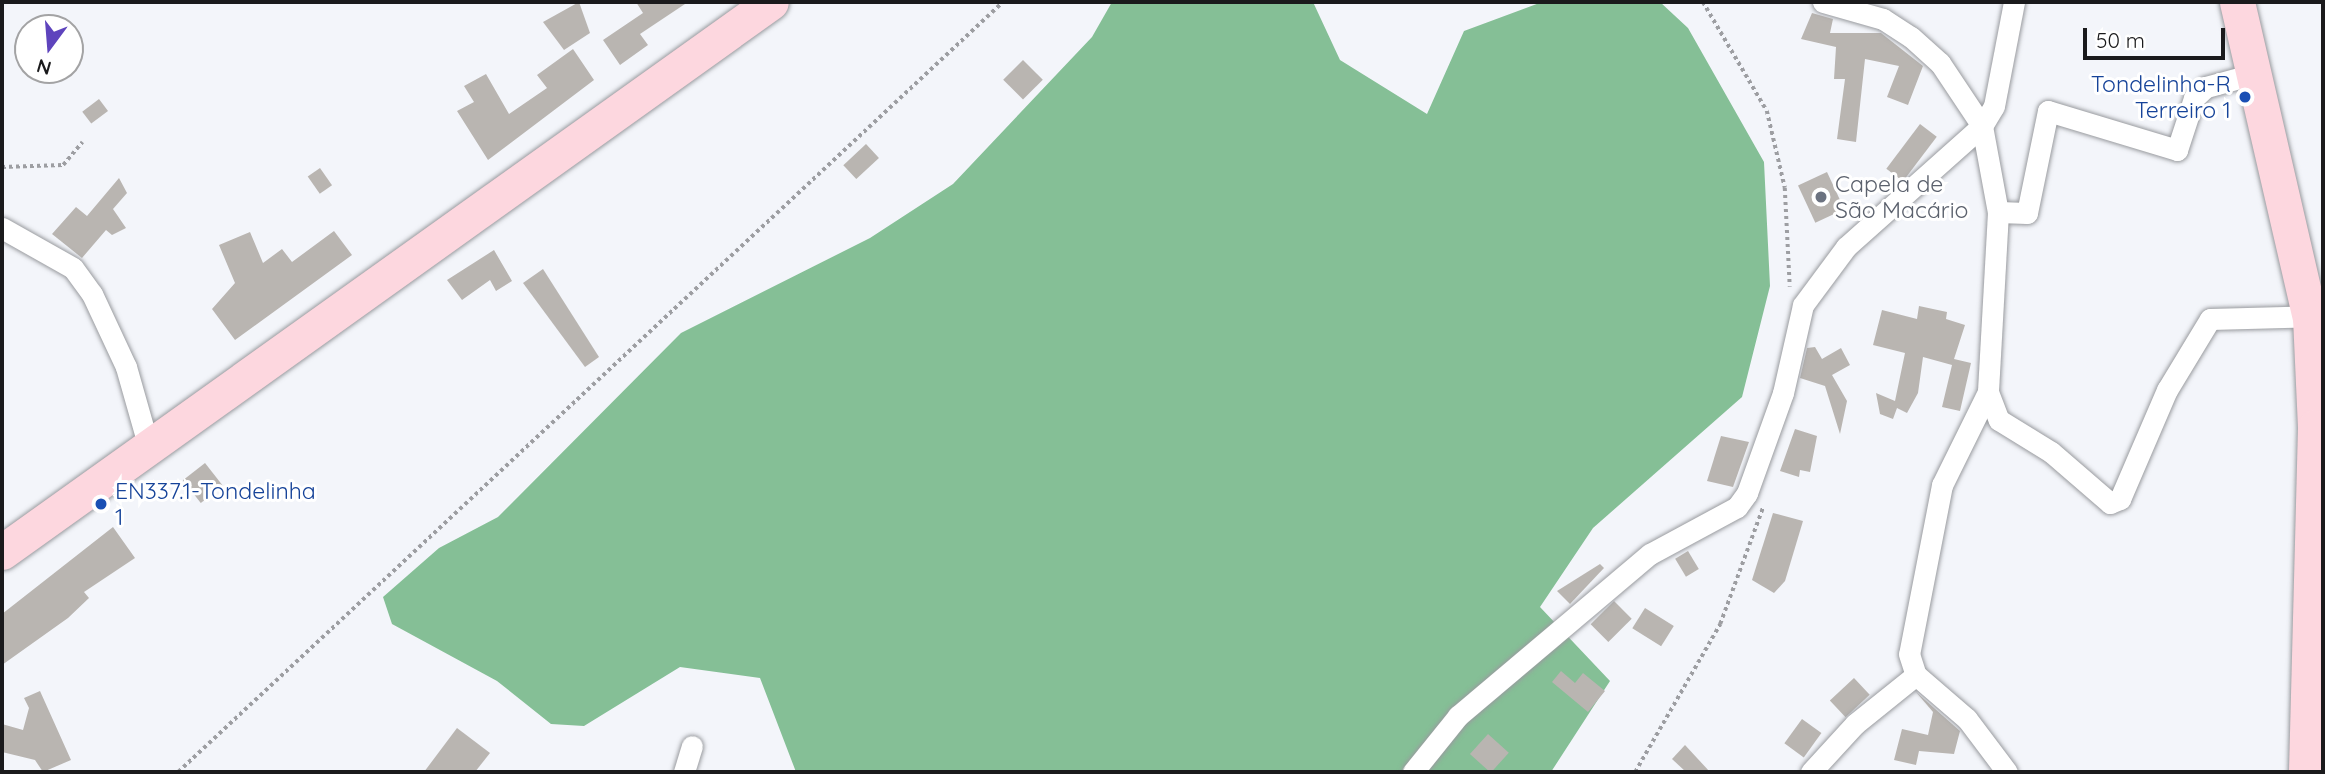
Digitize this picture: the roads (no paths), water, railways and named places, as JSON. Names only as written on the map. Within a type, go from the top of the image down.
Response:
[{"type":"main road","points":[[2,552],[771,2]]},
{"type":"main road","points":[[2237,2],[2317,317],[2316,692],[2306,772]]},
{"type":"street","points":[[1823,2],[1885,10],[1940,63],[1982,126],[1998,212],[1988,392],[1942,485],[1909,654],[1916,675],[1967,719],[2007,772]]},
{"type":"street","points":[[1413,772],[1458,716],[1650,554],[1737,507],[1778,406],[1803,304],[1818,277],[1982,126],[1994,107],[2014,2]]},
{"type":"street","points":[[1998,212],[2028,213],[2048,111],[2177,150],[2194,98],[2206,87],[2254,75]]},
{"type":"street","points":[[2,228],[73,268],[92,294],[126,366],[149,448]]},
{"type":"street","points":[[1988,392],[1999,421],[2051,452],[2110,503],[2120,499],[2166,390],[2210,319],[2317,317]]},
{"type":"street","points":[[1811,772],[1855,724],[1916,675]]},
{"type":"street","points":[[684,772],[692,746]]},
{"type":"place","name":"Tondelinha-R Terreiro 1","points":[[2245,97]]},
{"type":"place","name":"Capela de São Macário","points":[[1821,197]]},
{"type":"place","name":"EN337.1-Tondelinha 1","points":[[101,504]]}]
